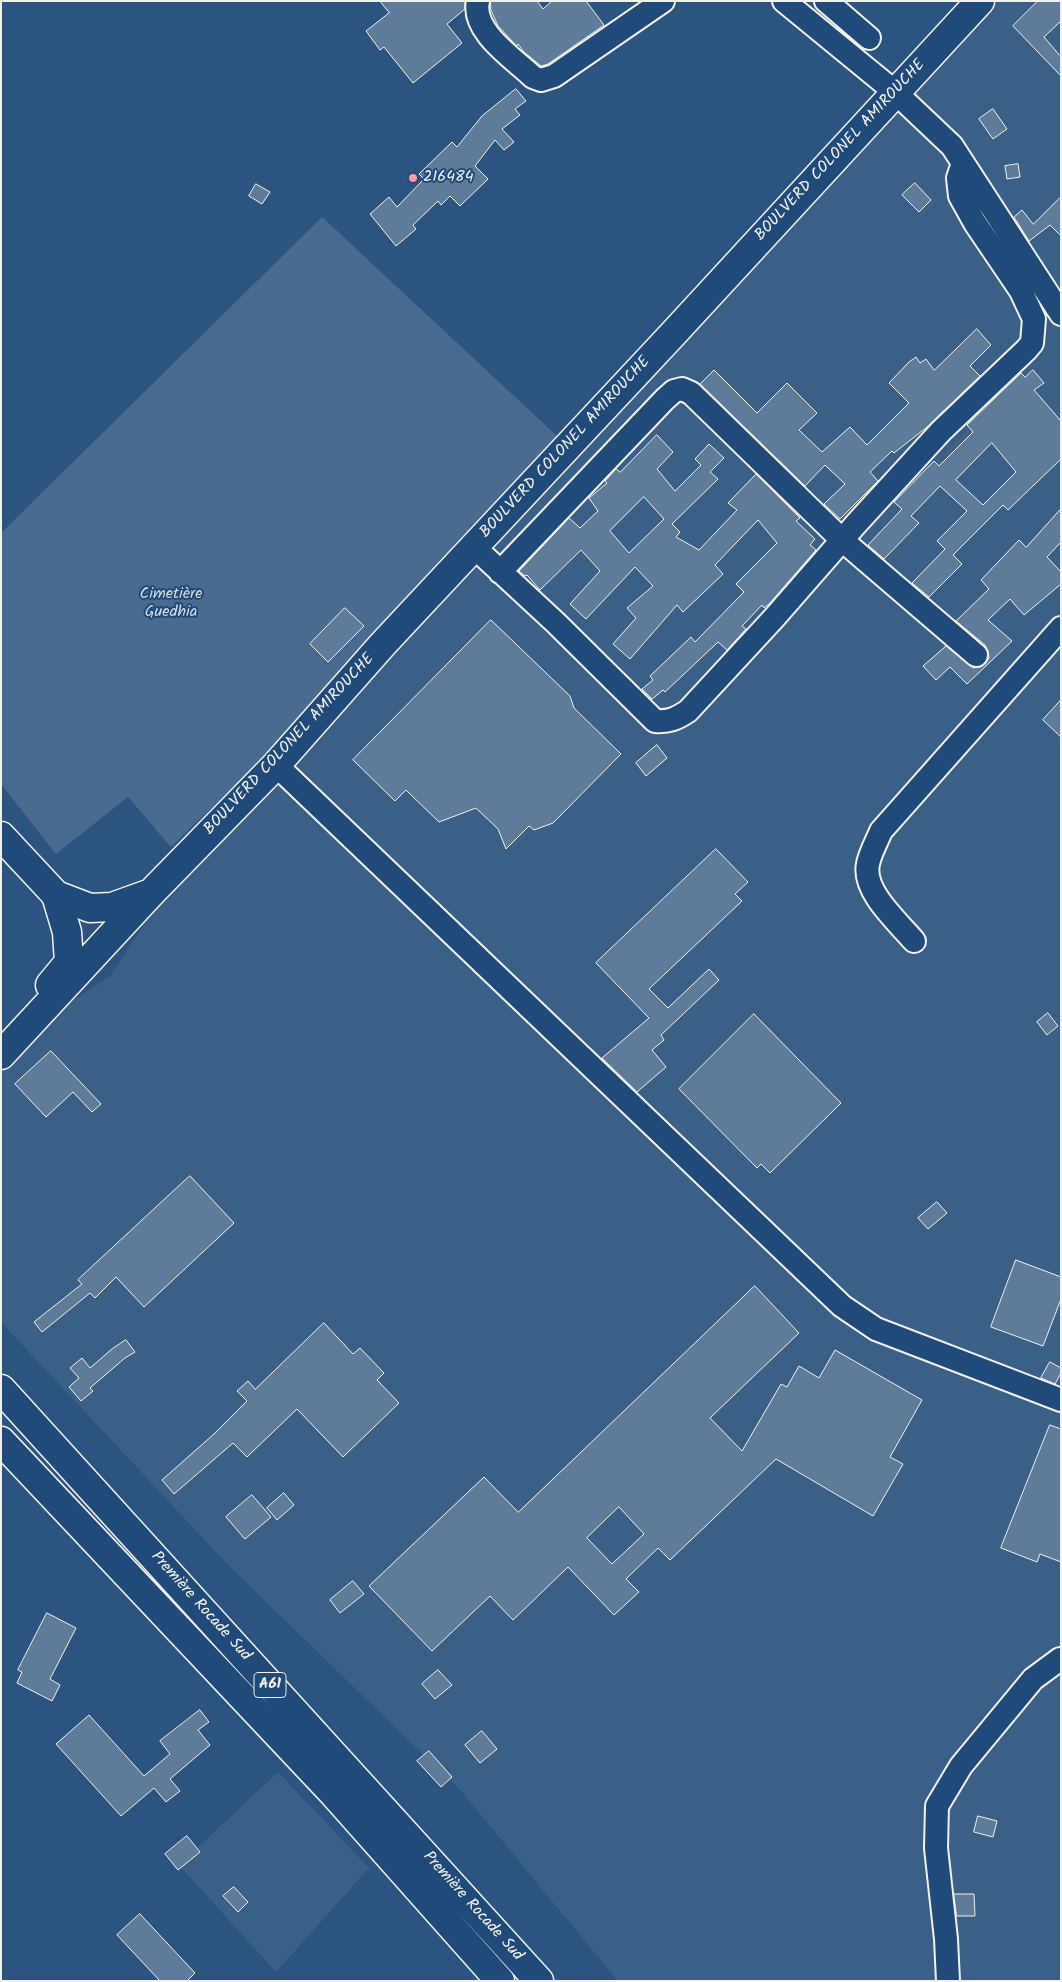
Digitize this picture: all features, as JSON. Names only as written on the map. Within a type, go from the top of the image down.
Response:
[{"type":"main road","name":"BOULVERD COLONEL AMIROUCHE","points":[[1,1055],[151,893],[276,765],[383,644],[672,335],[894,92],[980,1]]},
{"type":"main road","points":[[1,836],[56,895],[90,908],[112,907],[151,893]]},
{"type":"main road","points":[[1,1038],[43,994],[68,962],[67,932],[56,895]]},
{"type":"main road","name":"Première Rocade Sud","points":[[1,1389],[539,1981]]},
{"type":"main road","name":"Première Rocade Sud","points":[[1,1441],[333,1793],[500,1981]]},
{"type":"street","points":[[478,1],[476,11],[484,32],[533,77],[541,80],[554,76],[663,1]]},
{"type":"street","points":[[784,1],[894,92],[952,146],[1061,314]]},
{"type":"street","points":[[826,1],[869,38]]},
{"type":"street","points":[[474,547],[556,623],[656,721],[676,720],[688,711],[941,431],[1032,343],[1034,319],[1020,292],[975,223],[960,196],[958,178],[963,163]]},
{"type":"street","points":[[500,572],[665,399],[674,391],[682,389],[692,393],[842,540],[976,655]]},
{"type":"street","points":[[914,941],[877,898],[869,882],[868,865],[881,831],[1061,628]]},
{"type":"street","points":[[276,765],[842,1306],[876,1328],[1061,1400]]},
{"type":"street","points":[[948,1981],[946,1939],[936,1848],[937,1806],[961,1766],[1033,1679],[1060,1659]]},
{"type":"shaded area","points":[[998,1],[1061,1],[1061,1981],[618,1981],[461,1791],[229,1566],[1,1322],[1,1072],[57,1012],[110,976],[146,922],[279,772]]},
{"type":"shaded area","points":[[278,1772],[369,1868],[276,1972],[179,1865]]},
{"type":"green space","name":"Cimetière Guedhia","points":[[322,217],[557,436],[437,563],[260,761],[171,847],[128,797],[56,854],[1,784],[1,533]]},
{"type":"building","points":[[380,1],[465,1],[465,9],[447,24],[462,43],[413,83],[384,47],[380,50],[366,31],[389,13]]},
{"type":"building","points":[[491,1],[537,1],[543,9],[552,1],[586,1],[604,25],[548,64],[541,66],[524,52],[518,44],[517,46],[498,26],[491,10]]},
{"type":"building","points":[[1038,1],[1061,1],[1061,21],[1044,37],[1061,57],[1061,76],[1013,26]]},
{"type":"building","points":[[516,89],[526,101],[515,109],[520,115],[502,129],[514,142],[504,150],[495,140],[475,166],[488,179],[460,206],[450,196],[441,205],[438,201],[413,225],[416,229],[396,246],[370,214],[389,197],[397,207],[424,179],[419,174],[452,142],[457,147],[482,116]]},
{"type":"building","points":[[993,109],[1007,129],[993,139],[979,119]]},
{"type":"building","points":[[1018,164],[1020,177],[1007,179],[1005,166]]},
{"type":"building","points":[[915,183],[931,200],[919,212],[902,195]]},
{"type":"building","points":[[256,184],[270,192],[262,204],[249,196]]},
{"type":"building","points":[[1061,197],[1061,236],[1050,225],[1029,241],[1014,217],[1022,210],[1033,224]]},
{"type":"building","points":[[977,329],[991,345],[970,366],[980,376],[927,427],[894,453],[892,451],[870,472],[878,481],[840,519],[824,504],[845,484],[825,465],[805,486],[700,384],[714,370],[757,413],[787,383],[817,413],[799,430],[822,452],[850,427],[867,445],[909,403],[889,383],[916,357],[920,363],[926,359],[934,370]]},
{"type":"building","points":[[1033,370],[1044,383],[1034,390],[1061,421],[1061,459],[1008,510],[1003,505],[953,555],[962,564],[929,597],[912,583],[945,549],[937,541],[967,511],[940,486],[911,516],[919,523],[884,559],[868,545],[902,509],[894,502],[934,461],[939,466],[973,432],[967,425],[1021,373],[1025,377]],"holes":[[[992,443],[1016,472],[983,505],[956,480]]]},
{"type":"building","points":[[657,435],[673,452],[657,469],[675,491],[701,465],[695,459],[709,444],[724,458],[710,472],[718,479],[672,524],[680,532],[676,537],[699,550],[737,510],[728,503],[756,474],[800,518],[796,521],[815,539],[810,545],[816,550],[770,603],[764,608],[762,605],[742,626],[746,629],[727,650],[718,642],[665,692],[663,690],[652,699],[642,689],[653,680],[650,676],[691,637],[695,642],[744,592],[736,584],[777,543],[758,520],[715,565],[723,574],[683,612],[677,605],[630,659],[613,644],[636,618],[627,608],[653,586],[635,567],[586,619],[570,604],[600,571],[581,550],[540,590],[527,575],[525,576],[519,571],[569,518],[580,528],[598,511],[589,498],[607,483],[605,481],[616,469],[620,472]],"holes":[[[644,497],[664,519],[629,553],[610,531]]]},
{"type":"building","points":[[1061,509],[1061,542],[1047,557],[1061,572],[1061,584],[1024,615],[1010,599],[988,620],[1012,641],[967,684],[950,667],[936,680],[923,666],[946,646],[973,668],[980,667],[986,663],[989,658],[985,645],[956,621],[989,589],[981,580],[1019,540],[1026,547]]},
{"type":"building","points":[[345,608],[364,626],[328,662],[310,644]]},
{"type":"building","points":[[491,620],[570,696],[574,708],[621,754],[553,823],[534,830],[529,826],[506,849],[498,829],[476,808],[439,822],[406,790],[395,801],[353,760]]},
{"type":"building","points":[[1061,700],[1061,737],[1043,720]]},
{"type":"building","points":[[657,745],[667,758],[646,776],[636,763]]},
{"type":"building","points":[[716,849],[748,882],[735,894],[742,901],[649,989],[668,1008],[709,969],[719,980],[661,1035],[664,1040],[652,1050],[666,1067],[637,1092],[602,1058],[649,1018],[596,963]]},
{"type":"building","points":[[1048,1013],[1058,1026],[1047,1035],[1037,1022]]},
{"type":"building","points":[[754,1014],[841,1103],[770,1173],[761,1164],[757,1168],[679,1089]]},
{"type":"building","points":[[51,1051],[101,1104],[92,1112],[73,1092],[46,1117],[15,1084]]},
{"type":"building","points":[[190,1176],[234,1223],[144,1307],[116,1277],[95,1298],[90,1293],[42,1332],[34,1322],[82,1284],[78,1280]]},
{"type":"building","points":[[937,1202],[947,1213],[928,1229],[918,1218]]},
{"type":"building","points":[[1016,1260],[1061,1277],[1061,1299],[1043,1346],[991,1327]]},
{"type":"building","points":[[755,1286],[799,1333],[710,1418],[742,1451],[781,1384],[787,1387],[799,1366],[819,1378],[835,1350],[922,1400],[890,1457],[903,1464],[873,1516],[776,1459],[670,1560],[658,1548],[626,1579],[639,1592],[614,1615],[568,1567],[513,1620],[490,1596],[432,1651],[369,1586],[484,1477],[518,1512]],"holes":[[[619,1507],[644,1534],[612,1564],[587,1538]]]},
{"type":"building","points":[[324,1323],[353,1354],[360,1348],[384,1373],[377,1380],[399,1403],[343,1457],[297,1409],[247,1457],[233,1443],[174,1494],[162,1480],[214,1434],[247,1401],[237,1391],[248,1381],[255,1389]]},
{"type":"building","points":[[126,1340],[135,1352],[125,1358],[90,1388],[93,1391],[81,1401],[69,1387],[79,1378],[70,1368],[82,1358],[90,1368]]},
{"type":"building","points":[[1050,1362],[1061,1368],[1061,1373],[1055,1384],[1041,1378]]},
{"type":"building","points":[[1050,1425],[1061,1429],[1061,1562],[1040,1554],[1037,1562],[1001,1548]]},
{"type":"building","points":[[284,1493],[294,1505],[277,1520],[267,1508]]},
{"type":"building","points":[[252,1495],[271,1517],[245,1539],[226,1517]]},
{"type":"building","points":[[353,1581],[364,1594],[340,1613],[330,1600]]},
{"type":"building","points":[[47,1613],[76,1628],[50,1679],[60,1685],[52,1701],[17,1683],[22,1672],[18,1670]]},
{"type":"building","points":[[438,1670],[452,1685],[435,1699],[422,1684]]},
{"type":"building","points":[[200,1710],[209,1722],[198,1730],[210,1745],[170,1779],[180,1791],[166,1802],[154,1788],[121,1816],[56,1744],[89,1715],[144,1776],[170,1754],[160,1741]]},
{"type":"building","points":[[482,1731],[497,1749],[480,1763],[465,1745]]},
{"type":"building","points":[[429,1751],[452,1777],[441,1787],[417,1761]]},
{"type":"building","points":[[978,1816],[997,1821],[993,1837],[974,1832]]},
{"type":"building","points":[[187,1836],[200,1852],[178,1870],[165,1854]]},
{"type":"building","points":[[234,1887],[248,1902],[238,1912],[223,1896]]},
{"type":"building","points":[[954,1894],[974,1894],[975,1916],[957,1916]]},
{"type":"building","points":[[140,1914],[195,1973],[187,1981],[160,1981],[117,1935]]},
{"type":"place","name":"216484","points":[[413,178]]}]
